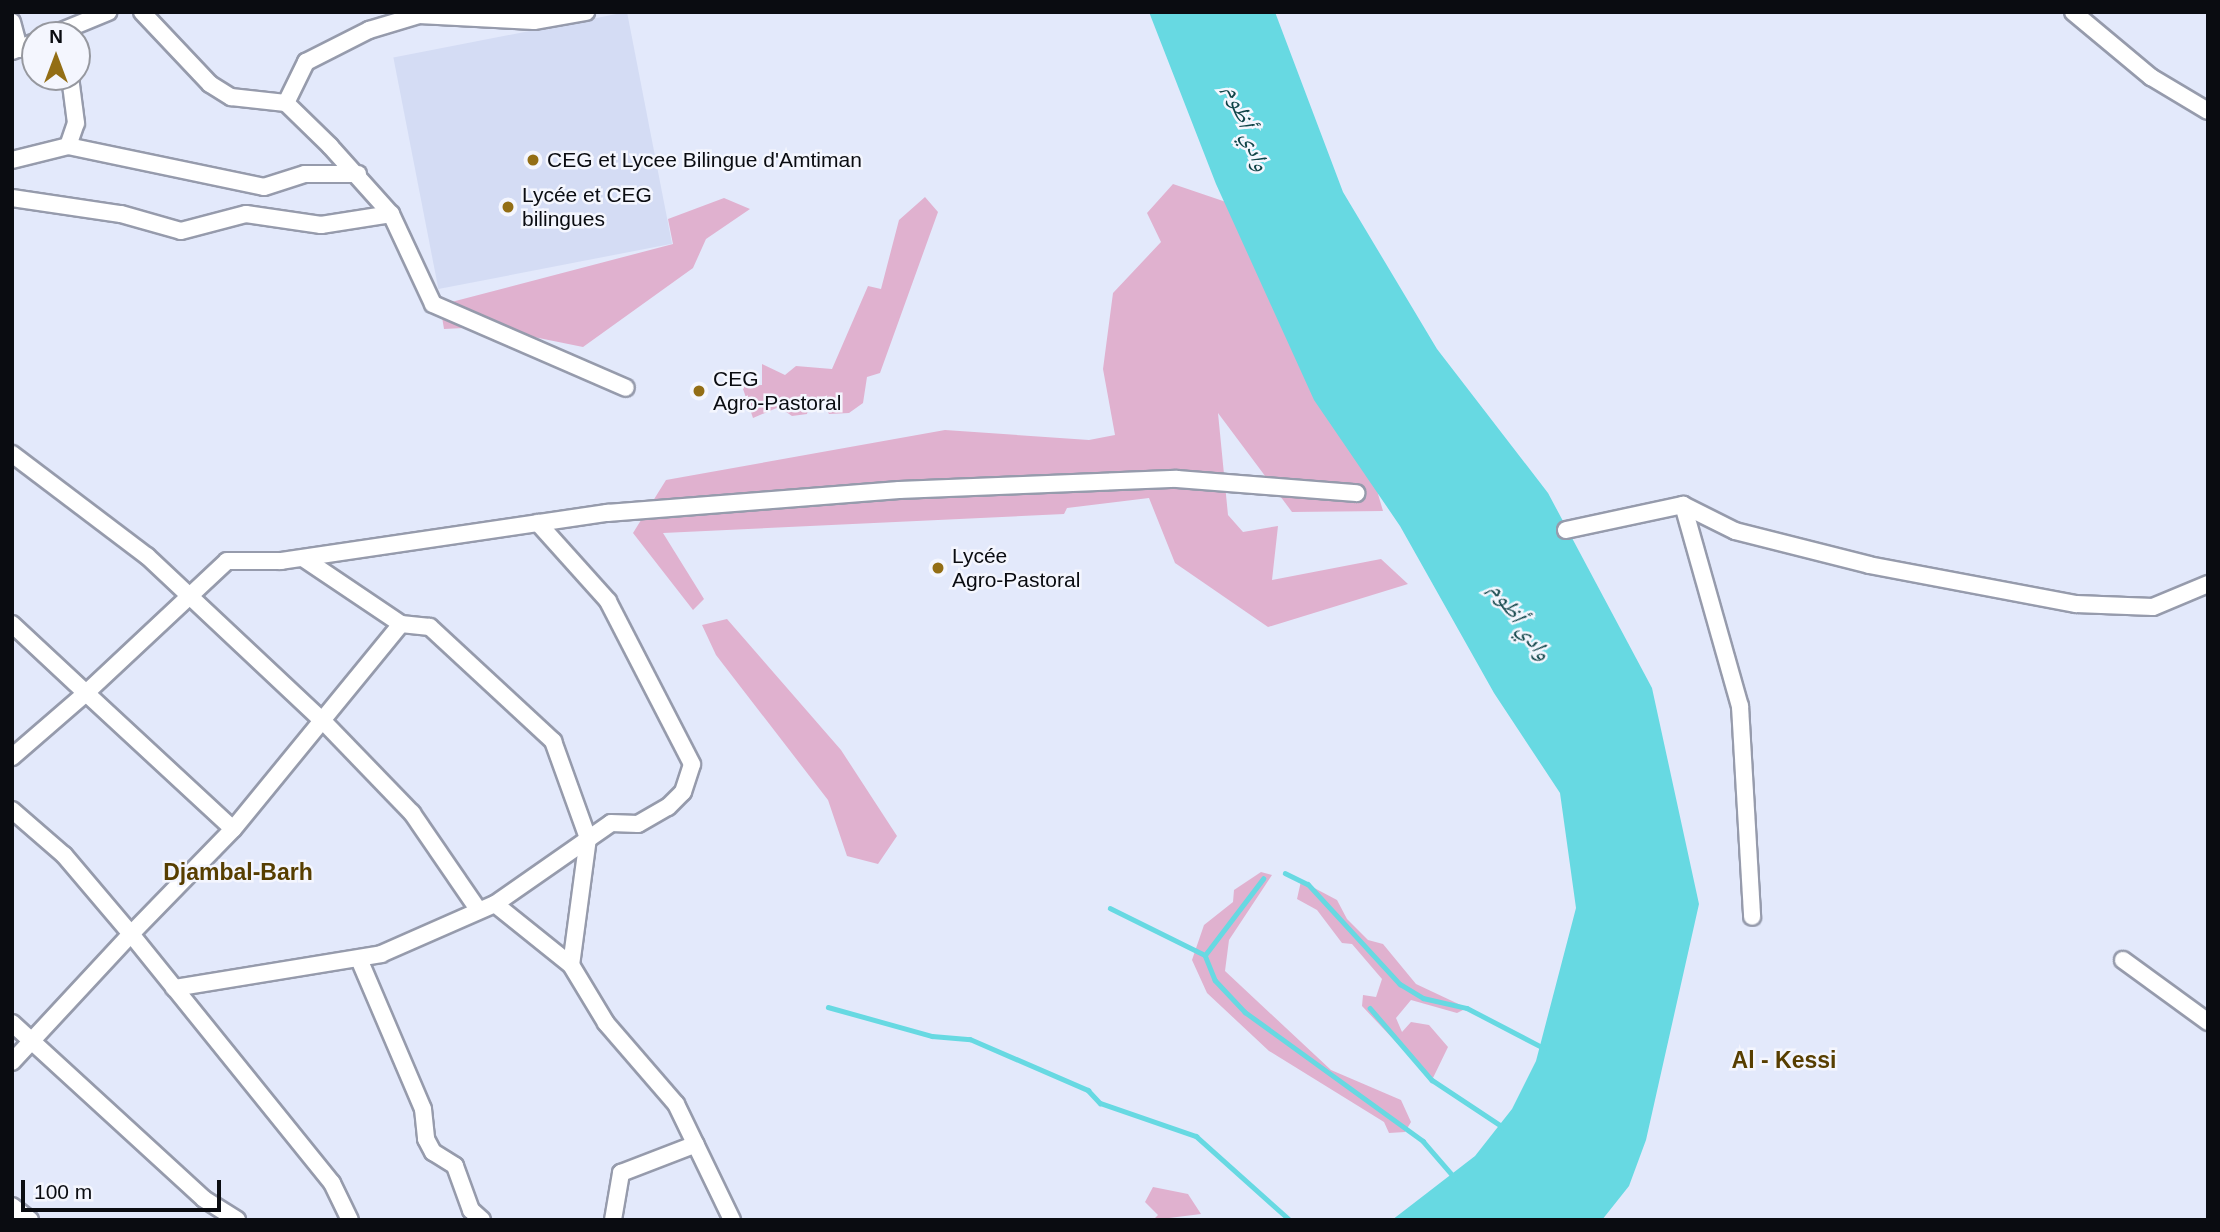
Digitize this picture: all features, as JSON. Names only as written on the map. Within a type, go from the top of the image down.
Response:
[{"type":"street","points":[[86,21],[108,12]]},
{"type":"street","points":[[142,12],[231,97],[286,103],[358,174],[391,214],[433,304],[626,388]]},
{"type":"street","points":[[286,103],[306,62],[369,30],[419,15],[534,21],[586,12]]},
{"type":"street","points":[[2073,12],[2151,77],[2208,111]]},
{"type":"street","points":[[12,22],[16,50]]},
{"type":"street","points":[[68,146],[76,123],[72,91]]},
{"type":"street","points":[[12,160],[68,146],[264,187],[305,174],[358,174]]},
{"type":"street","points":[[12,198],[121,214],[181,231],[246,214],[321,225],[391,214]]},
{"type":"street","points":[[12,454],[190,595],[324,722],[412,813],[477,908]]},
{"type":"street","points":[[12,758],[86,693],[190,595],[219,563],[303,558],[538,523],[899,490],[1177,478],[1356,493]]},
{"type":"street","points":[[1566,530],[1683,505],[1735,531],[2076,604],[2153,607],[2208,584]]},
{"type":"street","points":[[1683,505],[1740,706],[1752,917]]},
{"type":"street","points":[[174,988],[359,959],[477,908],[495,904],[611,823],[638,824],[676,801],[688,779],[691,752],[608,601],[538,523]]},
{"type":"street","points":[[303,558],[401,624],[430,627],[553,740],[588,838],[571,965]]},
{"type":"street","points":[[12,624],[233,829]]},
{"type":"street","points":[[12,1062],[233,829],[324,722],[401,624]]},
{"type":"street","points":[[12,810],[64,855],[131,934],[332,1182],[350,1220]]},
{"type":"street","points":[[495,904],[571,965],[606,1023],[676,1104],[696,1144],[726,1219]]},
{"type":"street","points":[[359,959],[422,1109],[426,1139],[433,1152],[456,1166],[471,1210],[482,1220]]},
{"type":"street","points":[[2123,960],[2208,1022]]},
{"type":"street","points":[[12,1023],[211,1213],[237,1220]]},
{"type":"street","points":[[612,1220],[621,1173],[696,1144]]},
{"type":"street","points":[[12,1206],[30,1220]]},
{"type":"shaded area","points":[[627,12],[672,244],[438,289],[393,57]]},
{"type":"shaded area","points":[[1173,184],[1226,202],[1371,470],[1383,511],[1292,512],[1218,413],[1228,515],[1243,532],[1278,526],[1272,580],[1381,559],[1408,584],[1268,627],[1175,563],[1149,498],[1067,508],[1064,514],[663,533],[704,599],[693,610],[633,533],[666,480],[945,430],[1089,440],[1115,435],[1103,369],[1113,293],[1161,242],[1147,213]]},
{"type":"shaded area","points":[[925,197],[938,212],[880,373],[867,377],[863,403],[849,413],[829,414],[819,397],[810,400],[807,414],[792,416],[779,407],[753,418],[742,386],[762,385],[762,364],[785,375],[796,366],[832,369],[868,286],[881,289],[899,220]]},
{"type":"shaded area","points":[[724,198],[750,209],[706,239],[693,268],[583,347],[484,327],[444,329],[440,305],[673,244],[668,219]]},
{"type":"shaded area","points":[[727,619],[841,750],[897,836],[878,864],[847,856],[828,800],[716,655],[702,625]]},
{"type":"shaded area","points":[[1261,872],[1272,875],[1229,940],[1225,971],[1331,1070],[1401,1100],[1411,1122],[1405,1132],[1389,1133],[1384,1122],[1269,1051],[1207,993],[1192,960],[1204,925],[1233,902],[1234,890]]},
{"type":"shaded area","points":[[1301,881],[1337,900],[1347,919],[1368,940],[1383,944],[1416,984],[1467,1008],[1457,1013],[1411,1000],[1396,1018],[1402,1032],[1411,1022],[1429,1025],[1448,1047],[1432,1080],[1362,1006],[1363,995],[1376,997],[1382,979],[1352,944],[1342,943],[1317,910],[1297,899]]},
{"type":"shaded area","points":[[1153,1187],[1188,1194],[1201,1214],[1153,1220],[1158,1215],[1145,1202]]},
{"type":"water","name":"وادي أظوم","points":[[1149,12],[1275,12],[1343,192],[1437,349],[1548,493],[1652,688],[1699,904],[1646,1140],[1629,1186],[1602,1220],[1392,1220],[1475,1156],[1512,1109],[1536,1061],[1576,908],[1560,793],[1494,693],[1400,526],[1314,400],[1216,184]]},
{"type":"waterway","points":[[1285,873],[1308,884],[1400,984],[1423,998],[1467,1008],[1544,1048]]},
{"type":"waterway","points":[[1205,955],[1263,879]]},
{"type":"waterway","points":[[1110,908],[1205,955],[1215,980],[1245,1012],[1423,1141],[1455,1178]]},
{"type":"waterway","points":[[828,1007],[932,1036],[970,1039],[1088,1090],[1100,1103],[1196,1136],[1290,1220]]},
{"type":"waterway","points":[[1370,1008],[1432,1080],[1503,1127]]},
{"type":"place","name":"CEG et Lycee Bilingue d'Amtiman","points":[[533,160]]},
{"type":"place","name":"Lycée et CEG bilingues","points":[[508,207]]},
{"type":"place","name":"CEG Agro-Pastoral","points":[[699,391]]},
{"type":"place","name":"Lycée Agro-Pastoral","points":[[938,568]]},
{"type":"district","name":"Djambal-Barh","points":[[238,872]]},
{"type":"district","name":"Al - Kessi","points":[[1784,1060]]}]
